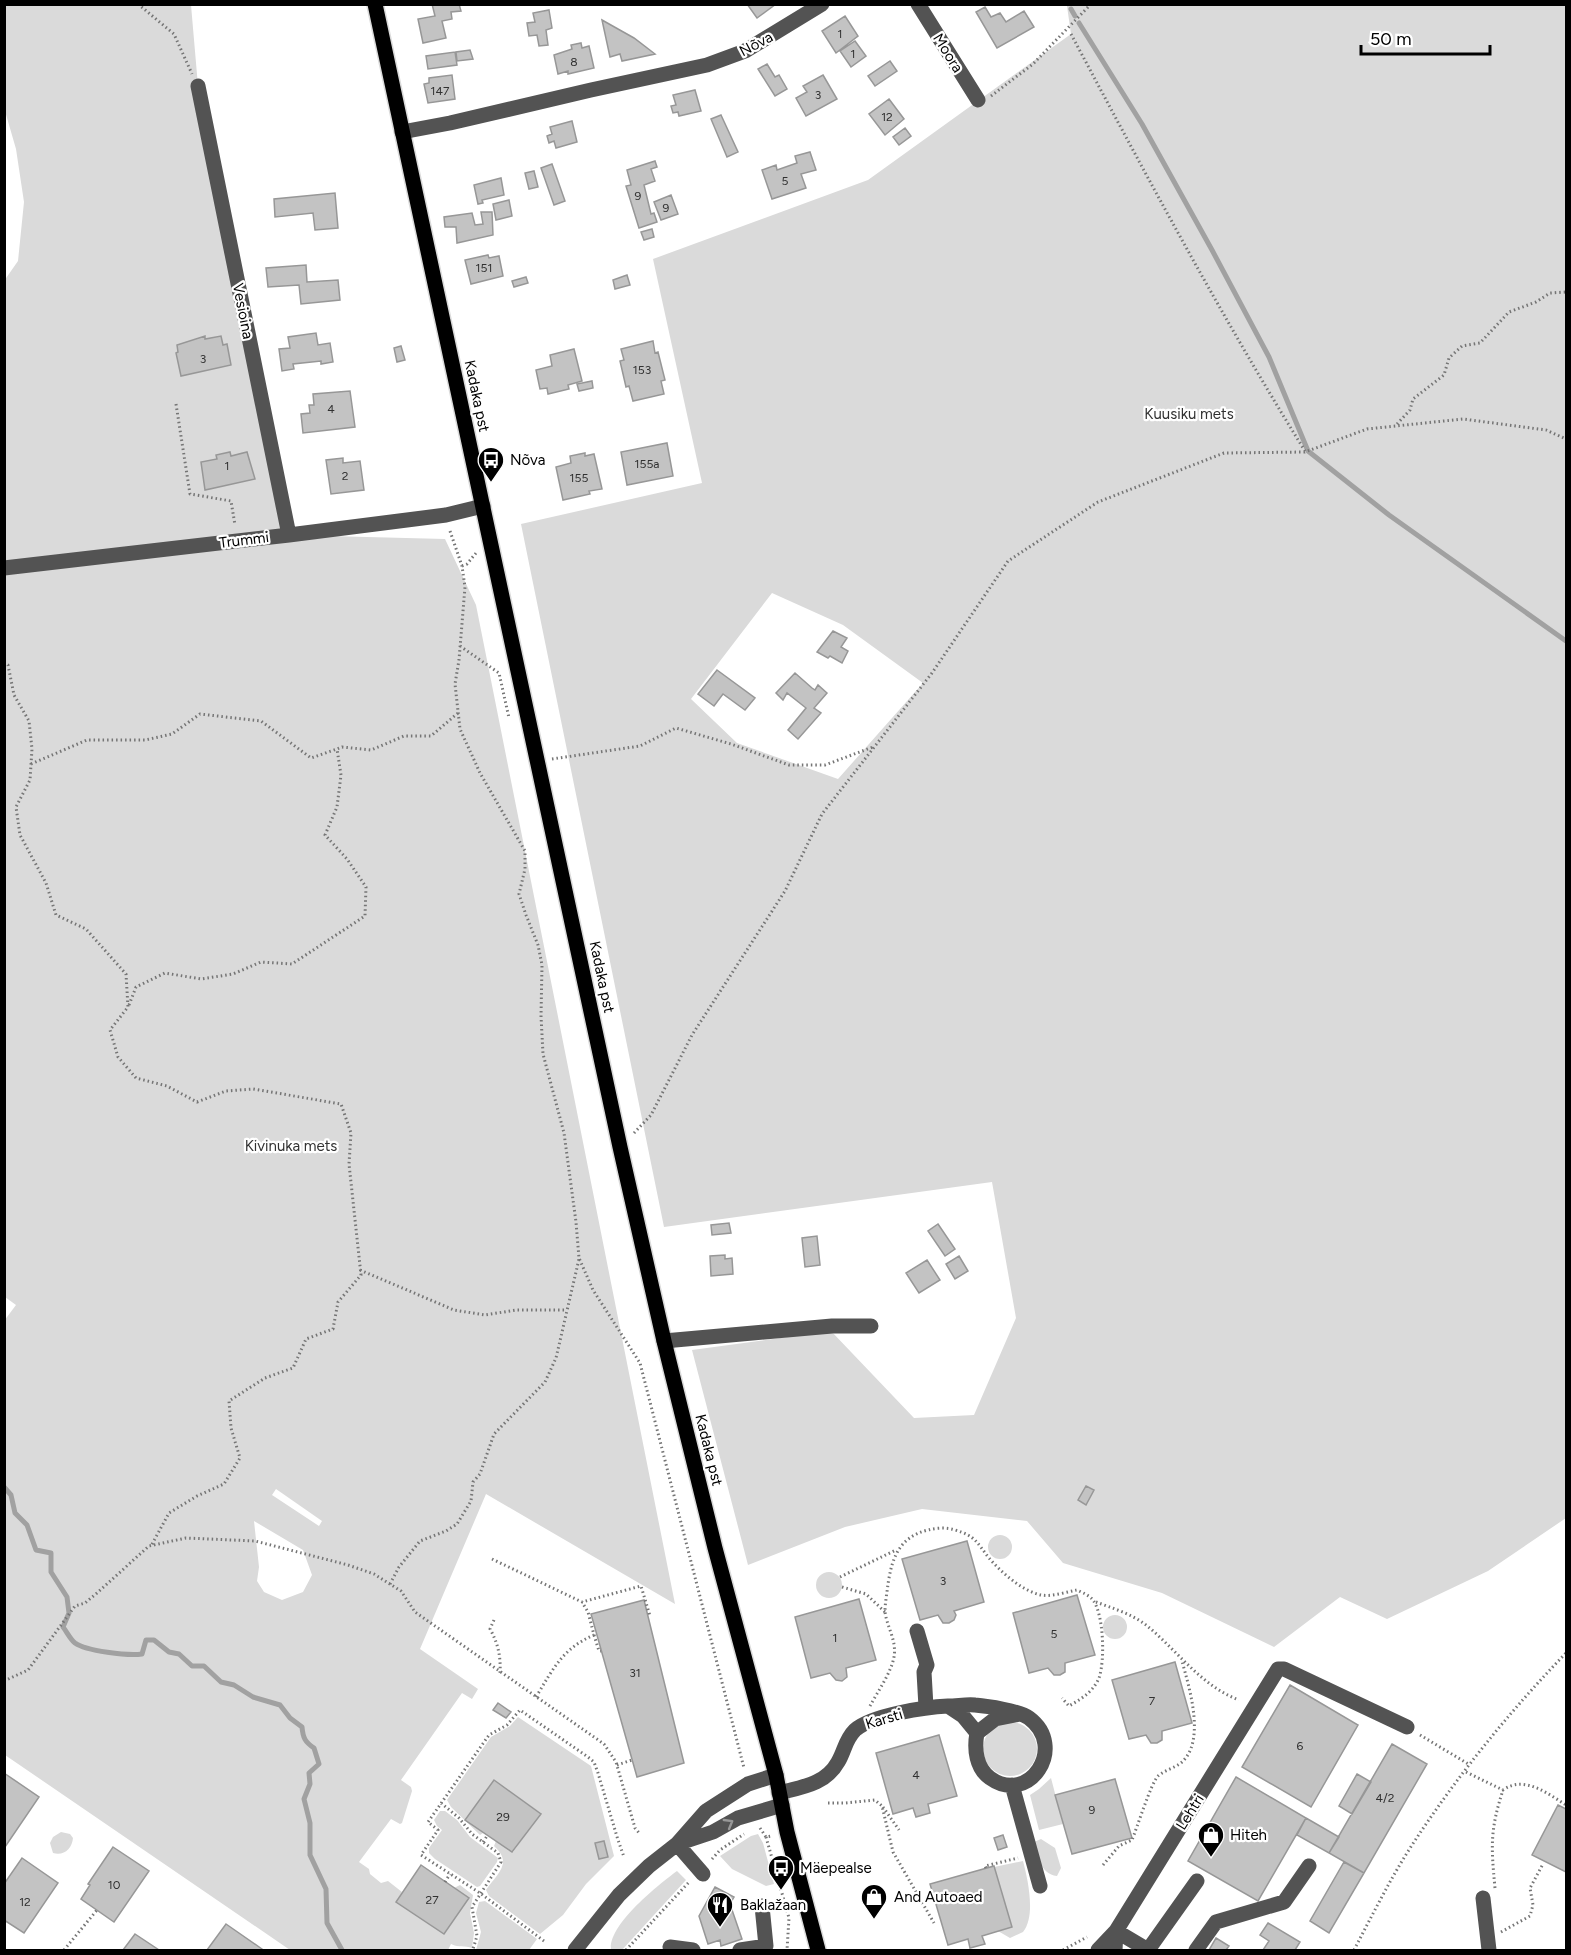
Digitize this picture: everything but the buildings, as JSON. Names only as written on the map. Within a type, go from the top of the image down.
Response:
[{"type":"main road","name":"Kadaka pst","points":[[375,4],[620,1147],[664,1341],[715,1548],[776,1775],[787,1832],[818,1950]]},
{"type":"street","name":"Nõva","points":[[402,132],[707,65],[745,51],[822,4]]},
{"type":"street","name":"Moora","points":[[918,4],[978,100]]},
{"type":"street","name":"Vesioina","points":[[198,86],[289,535]]},
{"type":"street","name":"Trummi","points":[[4,568],[446,515],[483,506]]},
{"type":"street","points":[[664,1341],[832,1326],[871,1326]]},
{"type":"street","points":[[917,1631],[927,1665],[924,1672],[926,1707]]},
{"type":"street","name":"Lehtri","points":[[1098,1950],[1116,1931],[1278,1670],[1284,1669],[1407,1727]]},
{"type":"street","name":"Karsti","points":[[677,1844],[713,1832],[738,1818],[822,1781],[838,1762],[847,1740],[856,1729],[867,1722],[926,1707],[976,1705],[1020,1714]]},
{"type":"street","points":[[948,1707],[963,1716],[977,1732]]},
{"type":"street","points":[[1020,1714],[1028,1717],[1041,1733],[1045,1743],[1044,1761],[1040,1770],[1030,1779],[1012,1785],[1003,1784],[992,1779],[982,1770],[976,1757],[977,1732],[995,1719],[1020,1714]]},
{"type":"street","points":[[575,1950],[619,1895],[649,1866],[677,1844],[706,1811],[748,1784],[776,1775]]},
{"type":"street","points":[[1012,1785],[1040,1886]]},
{"type":"street","points":[[677,1844],[703,1874]]},
{"type":"street","points":[[1196,1950],[1216,1922],[1284,1902],[1309,1866]]},
{"type":"street","points":[[1115,1950],[1116,1931],[1149,1950],[1197,1881]]},
{"type":"street","points":[[1489,1894],[1489,1950]]},
{"type":"street","points":[[740,1950],[766,1946],[762,1906]]},
{"type":"street","points":[[670,1947],[693,1950]]},
{"type":"path","points":[[138,4],[174,34],[198,86]]},
{"type":"path","points":[[978,100],[990,97],[1033,64],[1091,4]]},
{"type":"path","points":[[1071,34],[1250,363],[1305,452]]},
{"type":"path","points":[[1396,426],[1410,410],[1413,399],[1443,375],[1449,358],[1462,346],[1480,343],[1509,312],[1536,302],[1550,293],[1566,292]]},
{"type":"path","points":[[176,404],[190,494],[231,501],[238,541]]},
{"type":"path","points":[[620,1147],[651,1115],[692,1035],[785,891],[822,813],[932,673],[1008,561],[1098,502],[1224,453],[1305,452],[1367,429],[1463,419],[1546,430],[1566,439]]},
{"type":"path","points":[[448,523],[462,566],[465,587],[455,684],[460,729],[480,772],[525,850],[525,869],[519,894],[538,945],[542,965],[543,1054],[564,1132],[579,1258],[592,1290],[640,1363],[679,1521],[745,1764],[745,1772]]},
{"type":"path","points":[[462,566],[468,564],[481,550]]},
{"type":"path","points":[[460,646],[499,673],[509,718]]},
{"type":"path","points":[[4,662],[8,665],[14,695],[29,721],[32,749],[30,780],[16,807],[20,835],[46,883],[56,915],[86,929],[126,974],[128,1007]]},
{"type":"path","points":[[31,764],[87,740],[145,740],[172,734],[200,714],[261,721],[311,758],[342,747],[371,750],[404,736],[431,736],[458,713]]},
{"type":"path","points":[[537,761],[640,746],[676,728],[731,744],[789,765],[825,765],[875,746]]},
{"type":"path","points":[[5,1681],[28,1671],[75,1606],[85,1603],[150,1546],[169,1513],[197,1496],[225,1484],[240,1458],[231,1428],[229,1401],[265,1378],[293,1368],[306,1339],[333,1329],[338,1302],[361,1275],[349,1164],[351,1133],[341,1104],[253,1089],[226,1090],[197,1102],[167,1086],[136,1078],[118,1057],[110,1030],[128,1007],[136,987],[165,973],[201,979],[233,974],[261,962],[292,964],[365,916],[366,887],[347,859],[324,835],[337,807],[341,775],[337,748]]},
{"type":"path","points":[[390,1584],[399,1567],[420,1541],[457,1524],[471,1501],[473,1482],[480,1474],[494,1434],[545,1382],[556,1358],[579,1258]]},
{"type":"path","points":[[360,1270],[454,1310],[485,1315],[516,1310],[567,1310]]},
{"type":"path","points":[[840,1577],[896,1550],[906,1539],[919,1532],[935,1528],[953,1529],[969,1535],[982,1545],[989,1558],[1025,1588],[1041,1595],[1077,1590],[1090,1597],[1100,1618],[1102,1661],[1098,1679],[1086,1697],[1069,1706],[1062,1698]]},
{"type":"path","points":[[150,1546],[186,1538],[255,1540],[374,1574],[401,1591],[415,1612],[604,1744],[617,1765],[635,1828],[640,1834]]},
{"type":"path","points":[[866,1712],[894,1659],[895,1650],[885,1612],[890,1568],[896,1550]]},
{"type":"path","points":[[492,1559],[582,1602],[588,1612],[599,1651],[601,1651]]},
{"type":"path","points":[[582,1602],[641,1586],[650,1616]]},
{"type":"path","points":[[842,1587],[866,1594],[885,1612]]},
{"type":"path","points":[[1094,1602],[1122,1612],[1145,1624],[1182,1660],[1226,1695],[1255,1706]]},
{"type":"path","points":[[494,1620],[490,1629],[497,1642],[501,1663],[500,1673]]},
{"type":"path","points":[[536,1697],[569,1649],[594,1635]]},
{"type":"path","points":[[1354,1950],[1414,1843],[1470,1765],[1535,1686],[1566,1653]]},
{"type":"path","points":[[1103,1865],[1119,1846],[1132,1840],[1157,1777],[1182,1762],[1190,1751],[1194,1739],[1193,1704],[1182,1660]]},
{"type":"path","points":[[544,1941],[480,1893],[421,1855],[438,1830],[428,1822],[489,1735],[507,1725],[519,1710],[594,1762],[624,1857]]},
{"type":"path","points":[[1407,1727],[1470,1765]]},
{"type":"path","points":[[617,1765],[632,1761]]},
{"type":"path","points":[[1466,1772],[1503,1790]]},
{"type":"path","points":[[1489,1894],[1491,1831],[1503,1790],[1509,1786],[1526,1783],[1566,1805]]},
{"type":"path","points":[[828,1803],[875,1800],[899,1830]]},
{"type":"path","points":[[441,1803],[459,1818],[472,1834],[498,1852],[501,1862],[472,1907],[477,1935],[473,1949]]},
{"type":"path","points":[[882,1806],[893,1852],[934,1923]]},
{"type":"path","points":[[757,1821],[766,1837],[789,1918],[787,1950]]},
{"type":"path","points":[[483,1842],[487,1836]]},
{"type":"path","points":[[766,1837],[772,1836]]},
{"type":"path","points":[[986,1868],[985,1866],[1031,1855]]},
{"type":"path","points":[[1499,1927],[1499,1933],[1530,1916],[1533,1905],[1530,1888],[1543,1864]]},
{"type":"path","points":[[445,1882],[450,1874]]},
{"type":"path","points":[[64,1950],[97,1910]]},
{"type":"green space","name":"Kivinuka mets","points":[[5,5],[191,5],[198,86],[289,535],[445,539],[476,605],[675,1604],[486,1494],[420,1649],[478,1689],[472,1699],[462,1693],[401,1780],[411,1787],[412,1791],[402,1823],[391,1819],[359,1862],[369,1869],[370,1874],[381,1883],[388,1881],[402,1892],[396,1902],[444,1934],[469,1898],[454,1888],[460,1885],[473,1895],[470,1913],[474,1933],[472,1948],[451,1944],[448,1950],[290,1950],[5,1755],[4,1321],[16,1305],[5,1297],[4,281],[18,261],[24,202],[16,149],[5,111]],"holes":[[[276,1489],[322,1521],[319,1526],[272,1495]],[[254,1521],[303,1550],[312,1575],[303,1592],[282,1600],[264,1592],[257,1581],[259,1567]]]},
{"type":"green space","name":"Kuusiku mets","points":[[1566,5],[1566,1518],[1488,1571],[1387,1619],[1340,1597],[1274,1647],[1162,1593],[1063,1563],[1027,1521],[922,1509],[845,1527],[748,1565],[692,1350],[831,1331],[914,1418],[974,1415],[1016,1318],[992,1182],[664,1227],[521,524],[702,483],[653,259],[868,180],[1071,34],[1067,6]],"holes":[[[772,593],[843,625],[923,683],[838,779],[737,743],[691,699]]]},
{"type":"green space","points":[[1000,1535],[1009,1538],[1012,1547],[1009,1556],[1000,1559],[991,1556],[988,1547],[991,1538]]},
{"type":"green space","points":[[829,1572],[838,1576],[842,1585],[838,1594],[829,1598],[820,1594],[816,1585],[820,1576]]},
{"type":"green space","points":[[1115,1615],[1124,1618],[1127,1627],[1124,1636],[1115,1639],[1106,1636],[1103,1627],[1106,1618]]},
{"type":"green space","points":[[518,1717],[591,1766],[614,1856],[586,1884],[563,1915],[540,1934],[489,1896],[486,1890],[502,1868],[500,1852],[494,1846],[496,1841],[513,1852],[541,1813],[494,1781],[466,1820],[483,1833],[480,1835],[451,1807],[447,1800],[491,1737],[510,1726]]},
{"type":"green space","points":[[1005,1722],[1015,1722],[1025,1726],[1033,1734],[1037,1749],[1033,1764],[1025,1772],[1015,1776],[1005,1776],[995,1772],[987,1764],[983,1754],[983,1744],[987,1734],[995,1726]]},
{"type":"green space","points":[[1051,1778],[1063,1824],[1039,1830],[1030,1795]]},
{"type":"green space","points":[[440,1811],[445,1811],[457,1820],[470,1837],[498,1858],[480,1886],[477,1887],[429,1853],[429,1848],[442,1830],[434,1820]]},
{"type":"green space","points":[[61,1832],[70,1834],[73,1838],[71,1845],[67,1851],[53,1853],[50,1843],[53,1837]]},
{"type":"green space","points":[[758,1834],[763,1843],[774,1884],[766,1886],[732,1869],[720,1856]]},
{"type":"green space","points":[[1041,1839],[1055,1848],[1061,1868],[1057,1876],[1047,1872],[1041,1864],[1034,1842]]},
{"type":"green space","points":[[1023,1861],[1030,1898],[1029,1917],[1023,1932],[1010,1938],[998,1931],[1012,1927],[994,1867]]},
{"type":"green space","points":[[677,1871],[686,1880],[622,1950],[611,1950],[617,1929],[636,1906]]},
{"type":"green space","points":[[485,1901],[537,1939],[529,1950],[476,1950],[481,1932],[476,1913],[479,1902]]},
{"type":"waterway","points":[[1071,9],[1075,16]]},
{"type":"waterway","points":[[1079,23],[1142,124],[1212,250],[1269,357],[1308,451],[1389,515],[1566,641]]},
{"type":"waterway","points":[[4,1487],[11,1495],[15,1513],[27,1525],[36,1550],[51,1553],[51,1572],[67,1597],[69,1613],[63,1627],[75,1643],[97,1651],[142,1654],[146,1640],[154,1640],[169,1652],[179,1654],[192,1666],[204,1666],[221,1682],[234,1685],[253,1697],[280,1705],[290,1718],[302,1727],[305,1739],[314,1748],[319,1764],[309,1773],[310,1784],[304,1799],[310,1823],[310,1855],[326,1889],[327,1923],[342,1950]]},
{"type":"place","name":"Nõva","points":[[491,483]]},
{"type":"place","name":"Hiteh","points":[[1211,1858]]},
{"type":"place","name":"Mäepealse","points":[[781,1891]]},
{"type":"place","name":"And Autoaed","points":[[874,1920]]},
{"type":"place","name":"Baklažaan","points":[[720,1928]]}]
